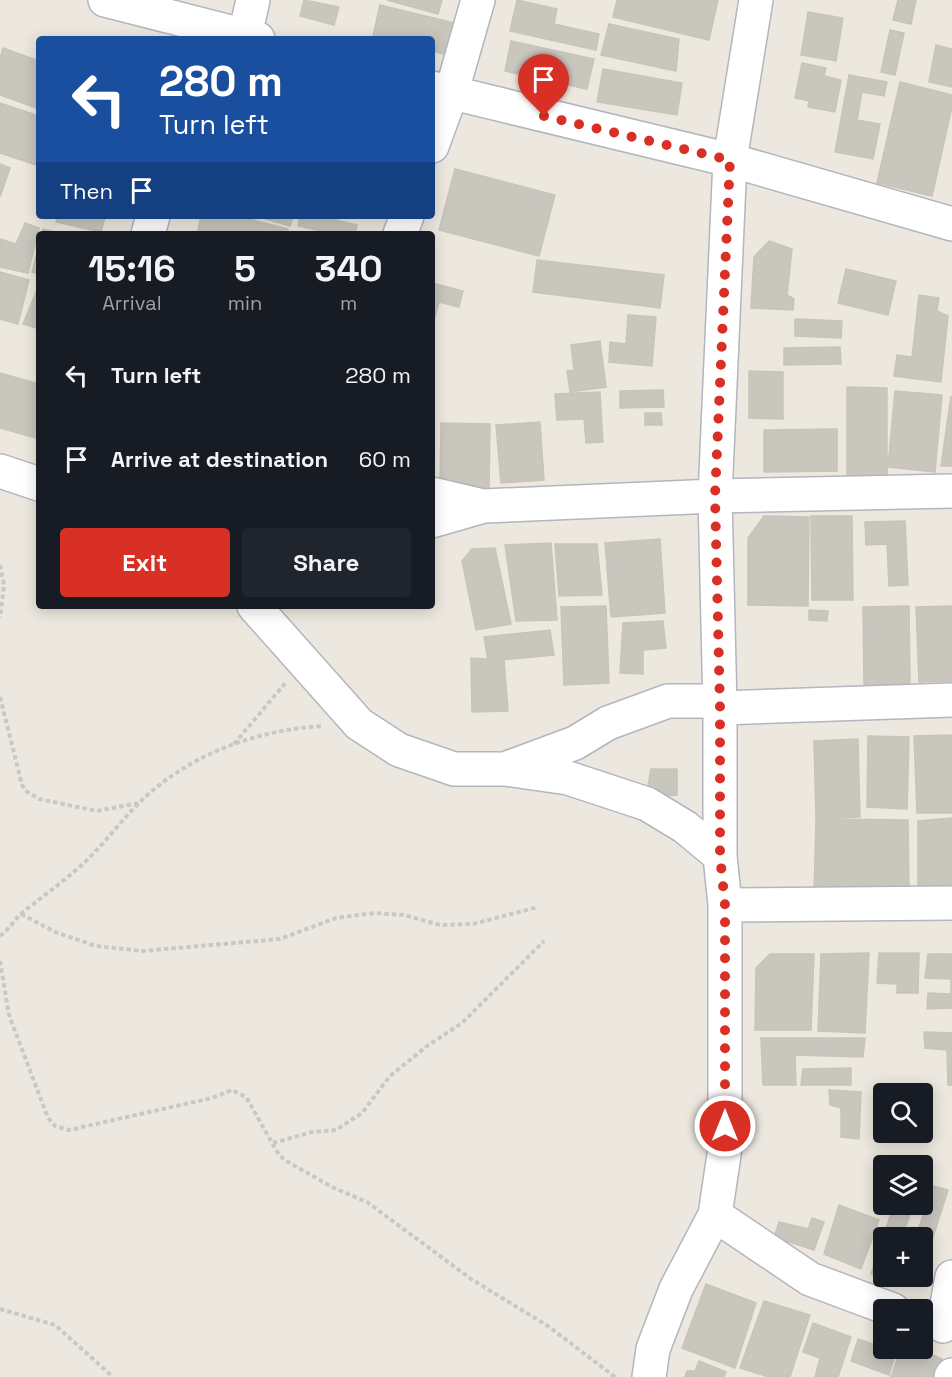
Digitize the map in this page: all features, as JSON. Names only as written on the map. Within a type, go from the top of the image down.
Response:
[{"type":"street","points":[[105,0],[203,32],[242,36]]},
{"type":"street","points":[[252,36],[253,0]]},
{"type":"street","points":[[435,130],[442,91],[478,0]]},
{"type":"street","points":[[649,1377],[653,1349],[676,1289],[715,1215],[725,1148],[725,905],[720,856],[720,704],[715,496],[730,160],[756,0]]},
{"type":"street","points":[[442,91],[730,160],[952,224]]},
{"type":"street","points":[[0,471],[36,483]]},
{"type":"street","points":[[435,520],[484,506],[715,496],[952,491]]},
{"type":"street","points":[[435,495],[484,506]]},
{"type":"street","points":[[257,609],[359,724],[399,750],[436,765],[454,769],[505,769],[568,778],[647,804],[685,827],[720,856]]},
{"type":"street","points":[[505,769],[575,743],[608,723],[668,701],[720,704],[952,700]]},
{"type":"street","points":[[725,905],[952,903]]},
{"type":"street","points":[[715,1215],[810,1280],[873,1303]]},
{"type":"street","points":[[939,1325],[952,1277]]},
{"type":"path","points":[[0,565],[4,585],[0,618]]},
{"type":"path","points":[[232,746],[273,701],[302,661]]},
{"type":"path","points":[[0,697],[22,785],[32,795],[97,811],[139,803]]},
{"type":"path","points":[[0,936],[21,914],[94,853],[139,803],[189,765],[259,735],[288,728],[359,724]]},
{"type":"path","points":[[21,914],[55,932],[96,946],[142,951],[280,939],[336,918],[375,913],[404,915],[440,925],[462,924],[538,907]]},
{"type":"path","points":[[273,1143],[312,1132],[336,1130],[362,1113],[390,1077],[427,1046],[462,1023],[544,941]]},
{"type":"path","points":[[0,961],[9,1015],[48,1118],[55,1126],[64,1130],[87,1127],[212,1098],[232,1090],[251,1101],[273,1143],[286,1161],[334,1188],[367,1202],[471,1280],[548,1326],[615,1377]]},
{"type":"path","points":[[0,1309],[55,1325],[113,1377]]},
{"type":"building","points":[[304,0],[339,7],[334,25],[300,16]]},
{"type":"building","points":[[387,0],[442,0],[438,14]]},
{"type":"building","points":[[517,0],[557,9],[554,24],[599,34],[596,50],[510,31]]},
{"type":"building","points":[[617,0],[718,0],[709,40],[613,17]]},
{"type":"building","points":[[898,0],[916,0],[911,24],[893,20]]},
{"type":"building","points":[[380,5],[463,25],[455,57],[435,52],[435,36],[373,36]]},
{"type":"building","points":[[808,12],[843,18],[836,61],[801,55]]},
{"type":"building","points":[[609,24],[679,39],[676,71],[601,55]]},
{"type":"building","points":[[890,30],[904,33],[895,75],[881,72]]},
{"type":"building","points":[[511,41],[594,59],[587,89],[505,71]]},
{"type":"building","points":[[936,45],[952,49],[952,87],[929,82]]},
{"type":"building","points":[[3,48],[36,60],[36,108],[0,95],[0,58]]},
{"type":"building","points":[[802,63],[826,68],[824,76],[841,80],[835,112],[808,107],[809,101],[795,98]]},
{"type":"building","points":[[603,69],[682,83],[677,115],[597,102]]},
{"type":"building","points":[[849,75],[887,82],[884,96],[862,92],[857,120],[880,124],[873,159],[835,152]]},
{"type":"building","points":[[900,82],[952,95],[952,107],[932,196],[877,183]]},
{"type":"building","points":[[0,103],[36,115],[36,165],[0,153]]},
{"type":"building","points":[[0,164],[10,168],[0,197]]},
{"type":"building","points":[[455,169],[555,195],[539,256],[439,230]]},
{"type":"building","points":[[57,219],[104,219],[101,231],[56,222]]},
{"type":"building","points":[[200,219],[249,219],[288,229],[288,231],[198,231]]},
{"type":"building","points":[[266,219],[292,219],[290,226]]},
{"type":"building","points":[[299,219],[332,219],[357,225],[356,231],[320,231],[298,226]]},
{"type":"building","points":[[25,223],[39,228],[36,231],[28,273],[0,267],[0,239],[16,244]]},
{"type":"building","points":[[769,241],[792,249],[787,295],[794,299],[793,310],[751,308],[754,257]]},
{"type":"building","points":[[36,257],[36,273],[32,272]]},
{"type":"building","points":[[537,260],[664,275],[660,308],[533,292]]},
{"type":"building","points":[[846,269],[896,281],[888,315],[838,303]]},
{"type":"building","points":[[0,272],[29,280],[18,324],[0,319]]},
{"type":"building","points":[[435,284],[463,291],[459,307],[439,302],[435,317]]},
{"type":"building","points":[[36,292],[36,328],[23,324]]},
{"type":"building","points":[[919,295],[939,298],[937,311],[948,316],[941,382],[894,376],[897,355],[912,357]]},
{"type":"building","points":[[628,315],[656,317],[652,366],[609,362],[610,342],[626,344]]},
{"type":"building","points":[[795,319],[842,321],[841,338],[795,336]]},
{"type":"building","points":[[600,341],[606,387],[570,392],[567,371],[574,370],[571,345]]},
{"type":"building","points":[[840,347],[841,364],[784,365],[784,348]]},
{"type":"building","points":[[749,371],[783,372],[783,419],[749,418]]},
{"type":"building","points":[[0,373],[36,383],[36,438],[0,428]]},
{"type":"building","points":[[847,387],[887,388],[887,477],[847,476]]},
{"type":"building","points":[[663,390],[664,407],[620,408],[620,391]]},
{"type":"building","points":[[895,391],[942,395],[935,472],[888,467]]},
{"type":"building","points":[[600,392],[603,442],[586,443],[584,419],[557,420],[555,394]]},
{"type":"building","points":[[951,396],[952,466],[941,466]]},
{"type":"building","points":[[645,413],[661,413],[662,425],[645,425]]},
{"type":"building","points":[[540,422],[544,480],[501,483],[496,425]]},
{"type":"building","points":[[441,423],[490,424],[489,491],[440,483]]},
{"type":"building","points":[[837,429],[837,471],[764,472],[764,430]]},
{"type":"building","points":[[764,516],[809,517],[808,606],[748,605],[748,538]]},
{"type":"building","points":[[811,516],[852,516],[853,600],[812,600]]},
{"type":"building","points":[[905,521],[908,585],[889,586],[887,544],[866,545],[865,522]]},
{"type":"building","points":[[660,539],[665,613],[611,617],[605,543]]},
{"type":"building","points":[[551,543],[557,620],[516,621],[505,545]]},
{"type":"building","points":[[555,544],[597,544],[602,595],[559,596]]},
{"type":"building","points":[[495,548],[511,624],[476,630],[462,561],[472,549]]},
{"type":"building","points":[[606,606],[609,683],[564,685],[561,607]]},
{"type":"building","points":[[909,606],[910,684],[864,685],[863,607]]},
{"type":"building","points":[[952,606],[952,681],[919,682],[916,607]]},
{"type":"building","points":[[809,610],[828,611],[827,621],[809,620]]},
{"type":"building","points":[[663,621],[666,648],[643,650],[643,674],[620,673],[623,623]]},
{"type":"building","points":[[550,630],[554,655],[488,661],[484,637]]},
{"type":"building","points":[[471,658],[504,660],[508,711],[472,712]]},
{"type":"building","points":[[952,735],[952,813],[917,813],[914,736]]},
{"type":"building","points":[[868,736],[909,737],[907,809],[867,807]]},
{"type":"building","points":[[858,739],[860,817],[816,819],[814,741]]},
{"type":"building","points":[[651,769],[677,769],[677,795],[646,797]]},
{"type":"building","points":[[952,818],[952,891],[918,889],[918,821]]},
{"type":"building","points":[[816,819],[908,820],[909,893],[814,894]]},
{"type":"building","points":[[869,953],[865,1033],[818,1031],[821,954]]},
{"type":"building","points":[[879,953],[919,953],[918,993],[897,993],[897,984],[877,983]]},
{"type":"building","points":[[770,954],[814,954],[811,1030],[755,1030],[756,968]]},
{"type":"building","points":[[928,954],[952,954],[952,1008],[927,1009],[928,993],[951,994],[951,979],[925,978]]},
{"type":"building","points":[[924,1032],[952,1033],[952,1085],[948,1085],[947,1050],[925,1048]]},
{"type":"building","points":[[761,1038],[865,1038],[863,1057],[795,1055],[796,1085],[763,1085]]},
{"type":"building","points":[[851,1068],[851,1085],[801,1085],[803,1069]]},
{"type":"building","points":[[829,1090],[861,1092],[859,1139],[841,1137],[841,1108],[830,1105]]},
{"type":"building","points":[[934,1186],[948,1190],[933,1237],[933,1227],[919,1227],[923,1215],[933,1215]]},
{"type":"building","points":[[839,1205],[879,1220],[876,1227],[873,1227],[873,1236],[861,1269],[824,1254]]},
{"type":"building","points":[[890,1215],[910,1215],[905,1227],[886,1227]]},
{"type":"building","points":[[812,1218],[824,1222],[814,1250],[774,1237],[779,1222],[808,1229]]},
{"type":"building","points":[[706,1284],[756,1303],[735,1368],[682,1348]]},
{"type":"building","points":[[764,1301],[810,1315],[790,1377],[769,1377],[740,1368]]},
{"type":"building","points":[[813,1323],[851,1337],[838,1377],[815,1377],[820,1358],[803,1352]]},
{"type":"building","points":[[858,1339],[873,1344],[873,1359],[894,1359],[889,1375],[851,1361]]},
{"type":"building","points":[[933,1355],[942,1359],[937,1377],[891,1377],[897,1359],[933,1359]]},
{"type":"building","points":[[699,1361],[726,1372],[724,1377],[685,1377],[687,1371],[695,1371]]},
{"type":"route","points":[[544,116],[730,160],[715,496],[720,708],[720,856],[725,905],[725,1126]]}]
